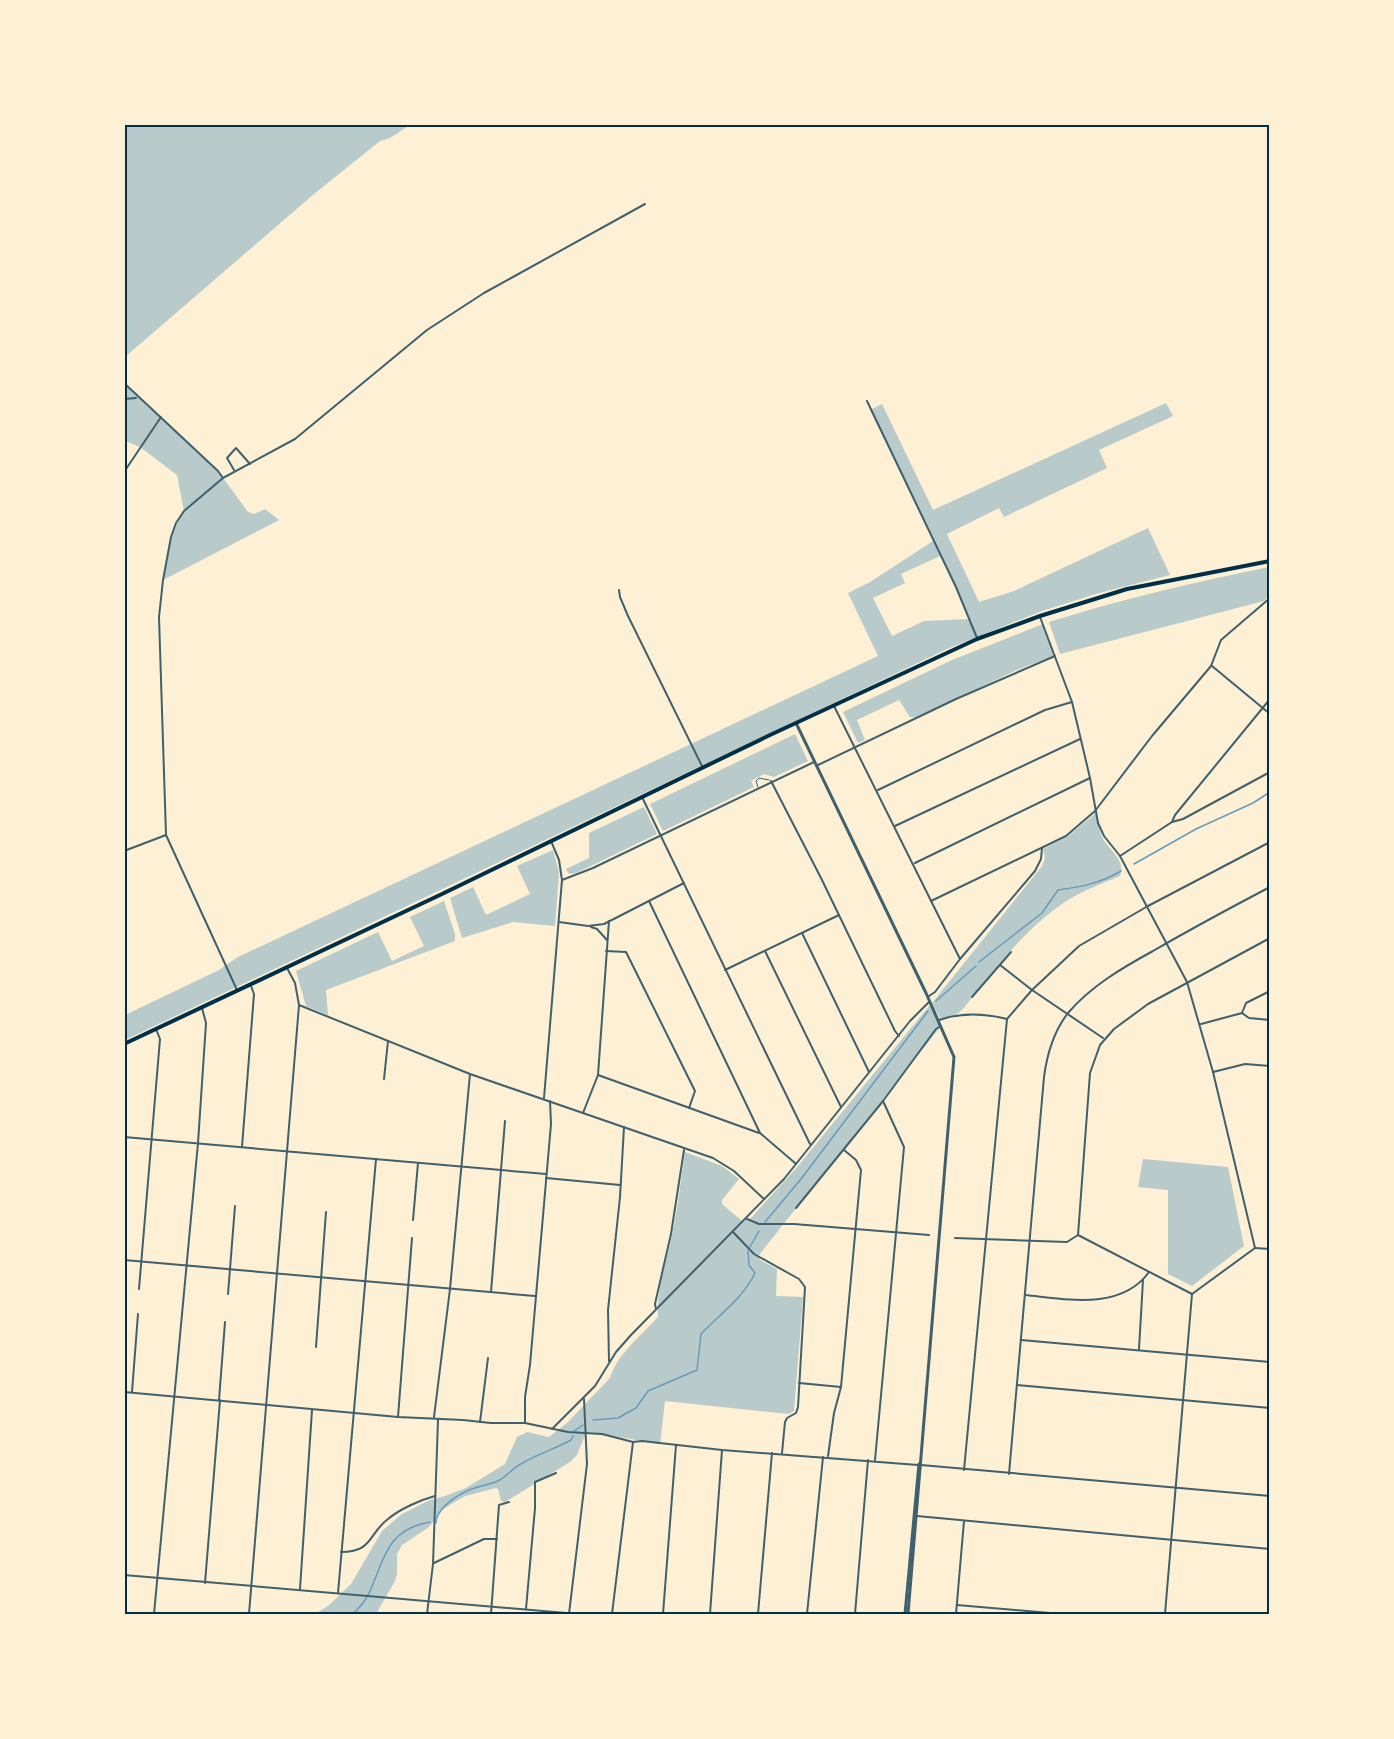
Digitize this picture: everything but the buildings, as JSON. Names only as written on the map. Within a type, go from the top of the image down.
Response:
[{"type":"highway","points":[[124,1044],[977,639],[1040,616],[1141,585],[1269,561]]},
{"type":"street","points":[[237,990],[166,836],[159,617],[163,580],[176,523],[184,511],[223,478],[294,439],[427,330],[484,293],[645,204]]},
{"type":"street","points":[[124,383],[223,478]]},
{"type":"street","points":[[124,399],[138,397]]},
{"type":"street","points":[[867,401],[956,587],[977,639]]},
{"type":"street","points":[[124,472],[161,417]]},
{"type":"street","points":[[234,471],[227,458],[236,448],[250,464]]},
{"type":"street","points":[[619,590],[628,616],[703,768]]},
{"type":"street","points":[[932,901],[1066,836],[1095,812],[1152,736],[1211,666],[1221,640],[1269,598]]},
{"type":"street","points":[[1040,616],[1072,702],[1090,778],[1095,812],[1104,836],[1120,856],[1168,942],[1187,982],[1213,1072],[1255,1248]]},
{"type":"street","points":[[562,880],[593,868],[771,781],[855,747],[956,699],[1055,656]]},
{"type":"street","points":[[1211,666],[1269,714]]},
{"type":"street","points":[[1172,822],[1175,815],[1269,699]]},
{"type":"street","points":[[878,790],[1045,710],[1072,702]]},
{"type":"street","points":[[834,706],[878,790],[960,959]]},
{"type":"street","points":[[796,723],[929,999],[954,1057],[906,1614]]},
{"type":"street","points":[[895,826],[1081,739]]},
{"type":"street","points":[[1120,856],[1172,822],[1183,819],[1269,772]]},
{"type":"street","points":[[914,864],[1090,778]]},
{"type":"street","points":[[771,781],[839,915],[894,1031],[899,1036]]},
{"type":"street","points":[[642,797],[810,1144]]},
{"type":"street","points":[[124,851],[166,836]]},
{"type":"street","points":[[544,1098],[562,880],[559,860],[551,841]]},
{"type":"street","points":[[964,1470],[1007,1019],[1032,990],[1079,946],[1148,906],[1269,842]]},
{"type":"street","points":[[552,1429],[599,1382],[616,1352],[784,1179],[960,959],[1035,872],[1041,859],[1042,848]]},
{"type":"street","points":[[588,926],[604,924],[684,884]]},
{"type":"street","points":[[1009,1474],[1046,1063],[1054,1038],[1067,1014],[1110,976],[1269,887]]},
{"type":"street","points":[[650,901],[760,1133]]},
{"type":"street","points":[[725,969],[839,915]]},
{"type":"street","points":[[583,1113],[598,1075],[609,921]]},
{"type":"street","points":[[559,922],[597,929],[607,940]]},
{"type":"street","points":[[801,933],[869,1072]]},
{"type":"street","points":[[955,1238],[1069,1242],[1078,1235],[1090,1073],[1096,1052],[1104,1039],[1136,1011],[1269,938]]},
{"type":"street","points":[[606,951],[626,952],[695,1091],[689,1108]]},
{"type":"street","points":[[765,951],[841,1107]]},
{"type":"street","points":[[972,997],[1011,952]]},
{"type":"street","points":[[1000,965],[1032,990],[1104,1039]]},
{"type":"street","points":[[249,1614],[299,1005],[295,983],[286,966]]},
{"type":"street","points":[[242,1147],[253,992],[250,984]]},
{"type":"street","points":[[1242,1013],[1246,1003],[1269,991]]},
{"type":"street","points":[[299,1005],[471,1074],[723,1163],[764,1199]]},
{"type":"street","points":[[154,1614],[198,1143],[206,1023],[202,1007]]},
{"type":"street","points":[[1200,1024],[1242,1013]]},
{"type":"street","points":[[1242,1013],[1249,1018],[1269,1020]]},
{"type":"street","points":[[938,1020],[964,1014],[1007,1019]]},
{"type":"street","points":[[796,1208],[883,1101],[936,1029],[941,1026]]},
{"type":"street","points":[[140,1289],[160,1039],[156,1029]]},
{"type":"street","points":[[384,1079],[388,1041]]},
{"type":"street","points":[[1213,1072],[1245,1064],[1269,1066]]},
{"type":"street","points":[[433,1419],[450,1289],[460,1167],[471,1074]]},
{"type":"street","points":[[598,1075],[760,1133],[795,1163]]},
{"type":"street","points":[[525,1424],[525,1397],[551,1124],[550,1101]]},
{"type":"street","points":[[874,1460],[904,1147],[883,1101]]},
{"type":"street","points":[[491,1292],[505,1121]]},
{"type":"street","points":[[609,1362],[607,1352],[608,1310],[624,1128]]},
{"type":"street","points":[[124,1137],[502,1170],[620,1185]]},
{"type":"street","points":[[656,1309],[655,1304],[670,1234],[684,1148]]},
{"type":"street","points":[[828,1457],[834,1413],[841,1387],[861,1170],[856,1160],[844,1150]]},
{"type":"street","points":[[338,1593],[376,1159]]},
{"type":"street","points":[[414,1220],[418,1163]]},
{"type":"street","points":[[228,1294],[235,1206]]},
{"type":"street","points":[[316,1347],[326,1212]]},
{"type":"street","points":[[746,1218],[759,1224],[795,1224],[928,1235]]},
{"type":"street","points":[[733,1232],[758,1257],[794,1275],[803,1283],[806,1293],[797,1410],[785,1422],[782,1453]]},
{"type":"street","points":[[1078,1235],[1192,1294]]},
{"type":"street","points":[[398,1417],[412,1238]]},
{"type":"street","points":[[1165,1614],[1192,1294],[1255,1248],[1269,1250]]},
{"type":"street","points":[[124,1260],[535,1296]]},
{"type":"street","points":[[1025,1295],[1088,1301],[1105,1299],[1143,1280],[1149,1272]]},
{"type":"street","points":[[1139,1350],[1143,1280]]},
{"type":"street","points":[[132,1393],[138,1314]]},
{"type":"street","points":[[206,1583],[225,1322]]},
{"type":"street","points":[[1021,1340],[1269,1362]]},
{"type":"street","points":[[480,1422],[488,1358]]},
{"type":"street","points":[[799,1383],[841,1387]]},
{"type":"street","points":[[1017,1385],[1269,1408]]},
{"type":"street","points":[[124,1392],[398,1417],[525,1424],[586,1434],[602,1434],[633,1442],[874,1460],[1269,1496]]},
{"type":"street","points":[[569,1614],[587,1464],[584,1399]]},
{"type":"street","points":[[300,1589],[312,1410]]},
{"type":"street","points":[[427,1614],[433,1563],[438,1419]]},
{"type":"street","points":[[612,1614],[633,1442]]},
{"type":"street","points":[[663,1614],[676,1445]]},
{"type":"street","points":[[710,1614],[722,1450]]},
{"type":"street","points":[[758,1614],[772,1453]]},
{"type":"street","points":[[807,1614],[823,1456]]},
{"type":"street","points":[[124,1475],[126,1460]]},
{"type":"street","points":[[855,1614],[868,1460]]},
{"type":"street","points":[[526,1608],[535,1508],[535,1482],[555,1473]]},
{"type":"street","points":[[341,1552],[353,1552],[366,1547],[386,1520],[436,1496]]},
{"type":"street","points":[[491,1614],[499,1505],[509,1502]]},
{"type":"street","points":[[915,1516],[1269,1549]]},
{"type":"street","points":[[956,1614],[964,1521]]},
{"type":"street","points":[[433,1563],[484,1539],[497,1539]]},
{"type":"street","points":[[124,1575],[578,1614]]},
{"type":"street","points":[[957,1605],[1061,1614]]},
{"type":"lane","points":[[758,787],[756,781],[759,777],[771,781]]},
{"type":"shaded area","points":[[124,125],[410,125],[390,138],[380,141],[314,194],[125,357]]},
{"type":"shaded area","points":[[124,383],[218,471],[248,512],[254,514],[265,509],[279,520],[163,580],[173,535],[184,511],[177,475],[140,447],[125,441]]},
{"type":"shaded area","points":[[1166,403],[1173,416],[1099,450],[1107,468],[1004,517],[999,508],[947,534],[979,602],[1014,591],[1148,528],[1170,575],[1099,593],[1042,611],[947,649],[125,1040],[125,1015],[219,970],[238,957],[878,656],[848,593],[870,582],[933,541],[870,410],[882,404],[933,510]],"holes":[[[940,556],[970,619],[924,621],[892,636],[873,598],[905,583],[901,574]]]},
{"type":"shaded area","points":[[1269,567],[1269,595],[1264,601],[1060,654],[1049,622],[1159,592]]},
{"type":"shaded area","points":[[1043,624],[1054,656],[1019,669],[916,717],[910,717],[899,700],[857,720],[865,740],[858,743],[843,712],[952,660]]},
{"type":"shaded area","points":[[795,734],[808,761],[774,777],[764,774],[751,781],[754,787],[663,831],[650,804]]},
{"type":"shaded area","points":[[644,807],[657,834],[576,873],[569,874],[566,869],[589,858],[589,833]]},
{"type":"shaded area","points":[[1096,813],[1102,837],[1121,865],[1120,876],[1078,894],[1055,909],[1017,944],[962,1010],[954,1016],[941,1020],[932,1003],[1042,866],[1045,858],[1043,849],[1067,837]]},
{"type":"shaded area","points":[[553,850],[559,872],[555,926],[513,922],[462,938],[450,898],[473,887],[486,915],[530,894],[517,866]]},
{"type":"shaded area","points":[[444,901],[455,934],[455,941],[326,990],[328,1015],[306,1006],[296,971],[378,932],[392,961],[424,946],[410,917]]},
{"type":"shaded area","points":[[930,1005],[941,1026],[759,1255],[760,1260],[777,1269],[776,1296],[803,1297],[794,1411],[789,1414],[665,1401],[660,1444],[590,1432],[585,1435],[577,1455],[570,1462],[505,1502],[501,1501],[496,1488],[465,1496],[443,1509],[429,1527],[402,1545],[397,1554],[395,1581],[376,1614],[315,1614],[328,1606],[351,1584],[382,1531],[402,1514],[430,1500],[466,1488],[505,1464],[517,1437],[527,1432],[549,1437],[567,1423],[610,1378],[624,1353],[658,1317],[660,1286],[674,1225],[685,1152],[722,1166],[739,1179],[722,1200],[722,1204],[742,1221],[751,1218],[798,1166]]},
{"type":"shaded area","points":[[1143,1159],[1228,1167],[1244,1246],[1192,1286],[1168,1274],[1168,1190],[1138,1187]]},
{"type":"waterway","points":[[1134,864],[1196,829],[1253,803],[1270,792]]},
{"type":"waterway","points":[[979,962],[1042,913],[1058,890],[1091,884],[1121,871]]},
{"type":"waterway","points":[[936,1001],[976,966]]},
{"type":"waterway","points":[[765,1222],[801,1179],[928,1011]]},
{"type":"waterway","points":[[750,1247],[759,1231]]},
{"type":"waterway","points":[[593,1420],[618,1418],[636,1408],[648,1391],[697,1370],[701,1334],[738,1298],[755,1273],[749,1265],[748,1251]]},
{"type":"waterway","points":[[574,1431],[583,1425]]},
{"type":"waterway","points":[[436,1523],[443,1508],[458,1496],[471,1489],[498,1481],[518,1466],[571,1440],[573,1436]]},
{"type":"waterway","points":[[352,1614],[371,1590],[388,1549],[397,1537],[411,1528],[430,1522]]}]
